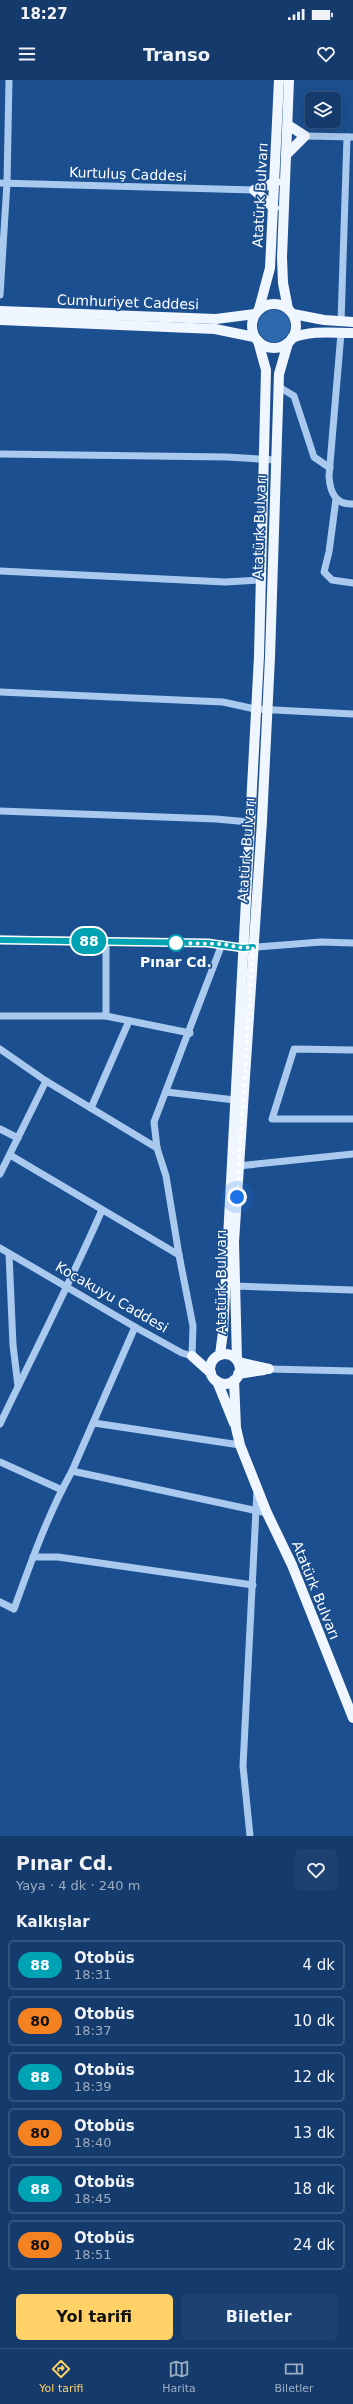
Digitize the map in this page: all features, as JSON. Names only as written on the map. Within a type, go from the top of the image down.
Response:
[{"type":"main road","name":"Atatürk Bulvarı","points":[[257,312],[270,268],[276,182],[279,80]]},
{"type":"main road","name":"Atatürk Bulvarı","points":[[289,80],[282,257],[283,283],[291,312]]},
{"type":"main road","points":[[286,155],[305,136],[288,125]]},
{"type":"main road","points":[[274,208],[254,190],[276,182]]},
{"type":"main road","points":[[353,322],[341,322],[291,312],[283,306],[270,304],[257,312],[252,325],[256,339],[273,348],[304,334],[319,332],[353,333]]},
{"type":"main road","name":"Cumhuriyet Caddesi","points":[[0,311],[216,319],[257,312]]},
{"type":"main road","points":[[290,340],[296,326],[291,312]]},
{"type":"main road","name":"Cumhuriyet Caddesi","points":[[0,320],[215,329],[256,339]]},
{"type":"main road","name":"Atatürk Bulvarı","points":[[237,1361],[234,1286],[248,947],[249,822],[259,656],[259,580],[266,370],[256,339]]},
{"type":"main road","name":"Atatürk Bulvarı","points":[[217,1356],[223,1332],[235,1100],[268,710],[279,387],[281,364],[290,340]]},
{"type":"main road","points":[[214,1377],[210,1365],[217,1356],[229,1355],[237,1361],[269,1369]]},
{"type":"main road","points":[[192,1356],[214,1377],[224,1383],[236,1377],[269,1369]]},
{"type":"main road","name":"Kocakuyu Caddesi","points":[[192,1356],[217,1356]]},
{"type":"main road","points":[[236,1377],[237,1361]]},
{"type":"main road","name":"Atatürk Bulvarı","points":[[214,1377],[236,1428],[240,1445],[257,1483],[267,1513],[292,1564],[353,1718]]},
{"type":"main road","name":"Atatürk Bulvarı","points":[[236,1377],[236,1428]]},
{"type":"street","points":[[0,295],[9,80]]},
{"type":"street","points":[[305,136],[350,137],[341,322]]},
{"type":"street","name":"Kurtuluş Caddesi","points":[[4,183],[254,190]]},
{"type":"street","points":[[341,333],[330,468],[330,488],[336,499],[344,505],[353,504]]},
{"type":"street","points":[[279,387],[294,396],[314,457],[330,468]]},
{"type":"street","points":[[0,454],[276,460]]},
{"type":"street","points":[[336,499],[324,572],[332,580],[353,583]]},
{"type":"street","points":[[0,571],[225,582],[259,580]]},
{"type":"street","points":[[0,692],[223,702],[255,709],[353,714]]},
{"type":"street","points":[[0,811],[216,819],[249,822]]},
{"type":"street","points":[[0,940],[222,944],[248,947],[321,942],[353,943]]},
{"type":"street","points":[[106,941],[106,1016]]},
{"type":"street","points":[[192,1356],[193,1326],[178,1254],[166,1176],[156,1148],[154,1122],[190,1033],[222,944]]},
{"type":"street","points":[[0,1016],[106,1016],[190,1033]]},
{"type":"street","points":[[91,1108],[129,1021]]},
{"type":"street","points":[[0,1049],[46,1080],[156,1148]]},
{"type":"street","points":[[353,1050],[294,1049],[272,1120],[353,1118]]},
{"type":"street","points":[[0,1174],[46,1080]]},
{"type":"street","points":[[166,1092],[235,1100]]},
{"type":"street","points":[[0,1129],[18,1138]]},
{"type":"street","points":[[238,1166],[353,1154]]},
{"type":"street","points":[[10,1155],[178,1254]]},
{"type":"street","points":[[0,1424],[36,1346],[68,1287],[102,1210]]},
{"type":"street","name":"Kocakuyu Caddesi","points":[[0,1248],[182,1353],[192,1356]]},
{"type":"street","points":[[9,1254],[13,1345],[18,1387]]},
{"type":"street","points":[[234,1286],[353,1290]]},
{"type":"street","points":[[0,1602],[14,1609],[33,1558],[62,1490],[94,1423],[136,1327]]},
{"type":"street","points":[[269,1369],[353,1371]]},
{"type":"street","points":[[94,1423],[240,1445]]},
{"type":"street","points":[[0,1462],[62,1490]]},
{"type":"street","points":[[72,1471],[267,1513]]},
{"type":"street","points":[[250,1836],[243,1766],[257,1483]]},
{"type":"street","points":[[33,1558],[58,1557],[253,1585]]},
{"type":"shaded area","points":[[271,310],[277,310],[287,317],[290,326],[289,332],[283,339],[277,342],[271,342],[261,335],[258,329],[258,323],[265,313]]},
{"type":"bus line","name":"88","points":[[0,940],[208,943],[243,948],[253,947]]},
{"type":"place","name":"Pınar Cd.","points":[[176,943]]},
{"type":"route","points":[[176,943],[208,943],[243,948],[253,947],[237,1197]]}]
